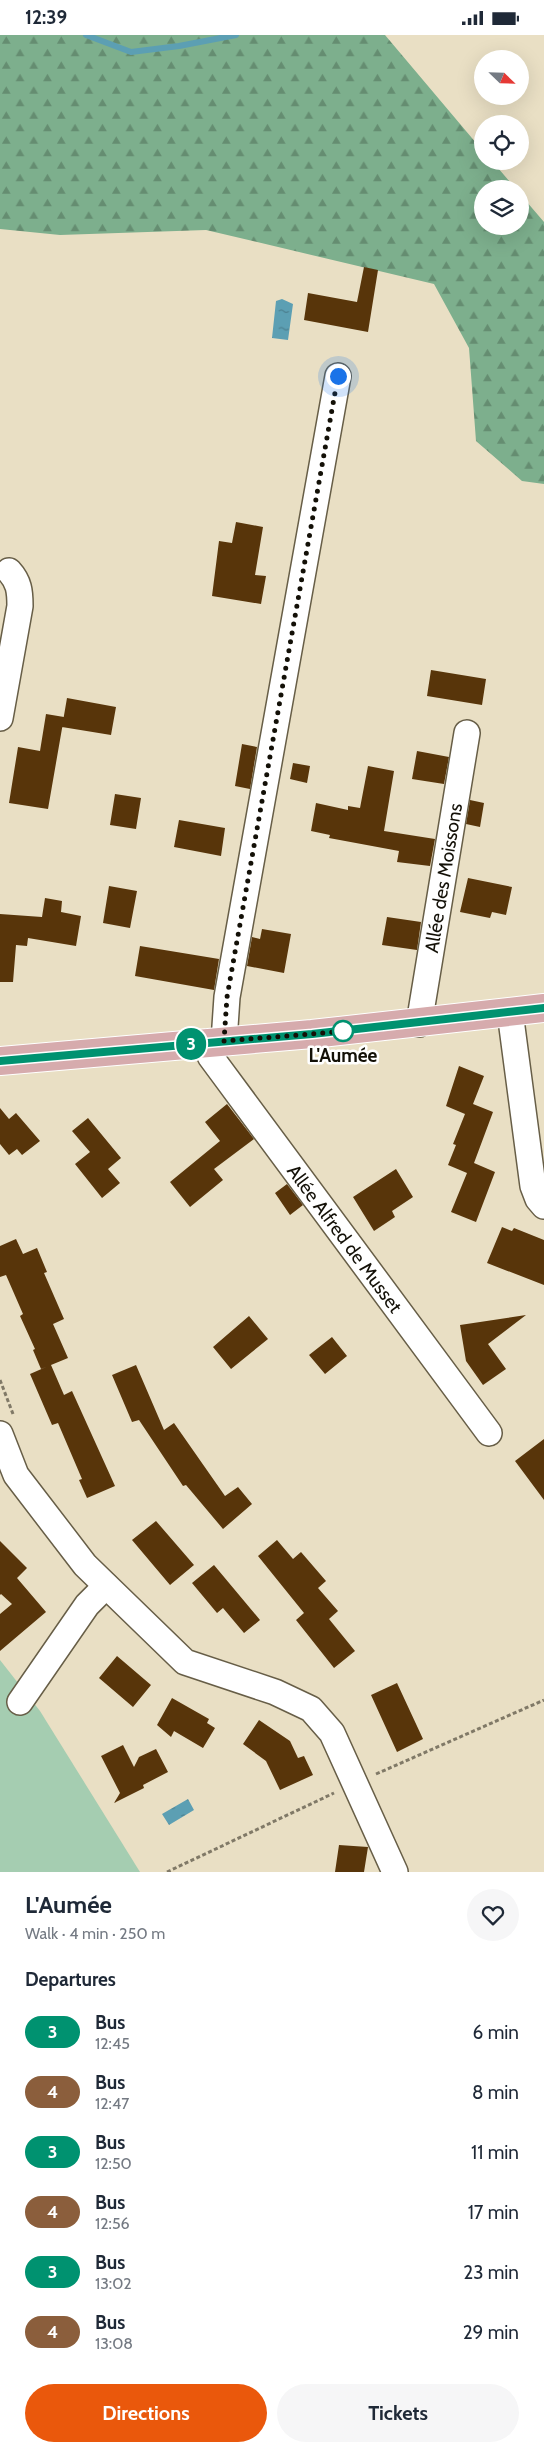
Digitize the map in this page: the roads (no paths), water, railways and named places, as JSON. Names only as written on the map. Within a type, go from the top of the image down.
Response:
[{"type":"main road","points":[[0,1061],[418,1024],[544,1008]]},
{"type":"street","name":"Allée Alfred de Musset","points":[[338,376],[227,997],[217,1041],[210,1056],[489,1433]]},
{"type":"street","points":[[0,718],[19,613],[20,590],[15,578],[9,571]]},
{"type":"street","name":"Allée des Moissons","points":[[418,1024],[467,733]]},
{"type":"street","points":[[510,1012],[533,1186],[538,1199],[544,1205]]},
{"type":"street","points":[[7,1425],[16,1475],[85,1565],[185,1662],[275,1692],[311,1709],[332,1733],[395,1872]]},
{"type":"street","points":[[20,1702],[87,1605],[106,1586]]},
{"type":"water","points":[[282,299],[293,304],[288,340],[272,338],[276,301]]},
{"type":"water","points":[[188,1799],[194,1810],[169,1825],[162,1814]]},
{"type":"waterway","points":[[86,35],[131,52],[179,46],[236,35]]},
{"type":"place","name":"L'Aumée","points":[[343,1031]]}]
